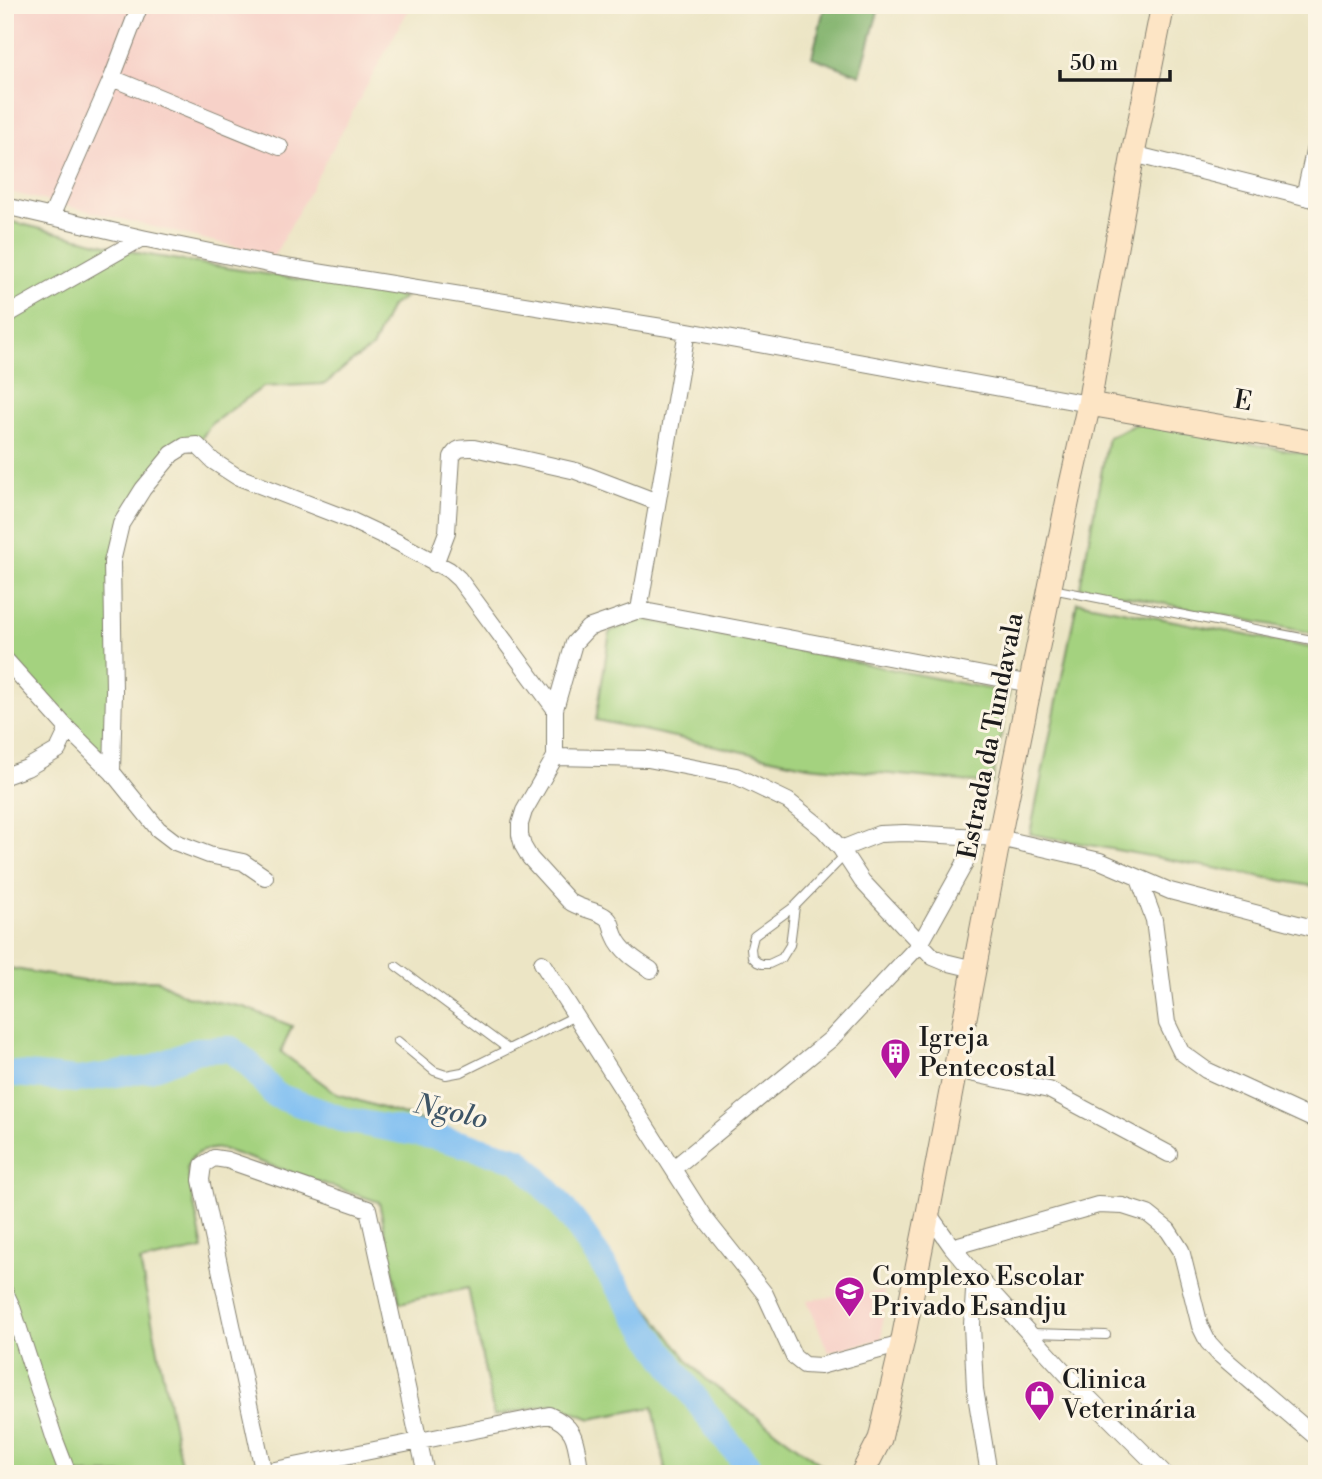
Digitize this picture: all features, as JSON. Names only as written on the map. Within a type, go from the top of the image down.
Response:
[{"type":"main road","name":"Estrada da Tundavala","points":[[862,1474],[880,1439],[902,1344],[999,838],[1089,404],[1133,154],[1163,5]]},
{"type":"main road","name":"E","points":[[1089,404],[1317,443]]},
{"type":"street","points":[[51,217],[112,78],[140,5]]},
{"type":"street","points":[[112,78],[280,147]]},
{"type":"street","points":[[1133,154],[1310,199],[1317,138]]},
{"type":"street","points":[[5,206],[273,265],[687,331],[1089,404]]},
{"type":"street","points":[[5,316],[142,238]]},
{"type":"street","points":[[639,610],[687,331]]},
{"type":"street","points":[[111,772],[114,691],[112,562],[121,524],[143,489],[172,454],[185,446],[197,445],[213,461],[236,476],[350,520],[449,570],[459,579],[555,709]]},
{"type":"street","points":[[435,564],[447,532],[452,457],[461,447],[576,471],[657,502]]},
{"type":"street","points":[[650,970],[621,947],[609,919],[569,901],[530,858],[520,835],[524,811],[555,757],[555,709],[574,643],[588,628],[639,610],[1031,684]]},
{"type":"street","points":[[5,659],[111,772],[158,829],[175,842],[209,855],[243,862],[265,877]]},
{"type":"street","points":[[5,776],[27,768],[58,750],[68,729]]},
{"type":"street","points":[[555,757],[648,759],[736,776],[788,801],[823,829],[843,852],[862,881],[933,957],[974,969]]},
{"type":"street","points":[[843,852],[879,834],[905,832],[999,838],[1100,861],[1170,891],[1317,929]]},
{"type":"street","points":[[674,1168],[831,1039],[920,944],[964,865],[974,838]]},
{"type":"street","points":[[1139,879],[1154,920],[1167,1023],[1181,1052],[1206,1070],[1317,1121]]},
{"type":"street","points":[[542,963],[703,1216],[765,1294],[794,1357],[804,1365],[820,1366],[902,1344]]},
{"type":"street","points":[[956,1070],[1049,1090],[1169,1154]]},
{"type":"street","points":[[426,1474],[419,1441],[368,1209],[227,1160],[214,1158],[203,1165],[201,1180],[260,1473],[419,1441],[549,1415],[561,1420],[572,1430],[581,1474]]},
{"type":"street","points":[[952,1247],[1098,1205],[1123,1206],[1148,1214],[1168,1230],[1181,1250],[1200,1326],[1208,1342],[1317,1438]]},
{"type":"street","points":[[928,1213],[975,1274],[1082,1391],[1165,1474]]},
{"type":"street","points":[[975,1274],[972,1325],[975,1389],[989,1474]]},
{"type":"street","points":[[5,1292],[68,1474]]},
{"type":"lane","points":[[1049,589],[1317,640]]},
{"type":"lane","points":[[795,906],[790,945],[782,958],[769,964],[757,962],[752,957],[754,936],[795,906],[843,852]]},
{"type":"lane","points":[[396,966],[508,1049]]},
{"type":"lane","points":[[398,1041],[434,1071],[446,1075],[462,1072],[575,1016]]},
{"type":"lane","points":[[1029,1333],[1106,1335]]},
{"type":"shaded area","points":[[5,5],[411,5],[274,256],[5,191]]},
{"type":"shaded area","name":"Complexo Escolar Privado Esandju","points":[[884,1291],[882,1339],[828,1352],[807,1300]]},
{"type":"green space","points":[[825,5],[880,5],[860,75],[812,57]]},
{"type":"green space","points":[[5,220],[143,254],[405,297],[391,306],[372,348],[325,384],[263,387],[211,424],[197,445],[185,446],[121,524],[112,772],[5,659]]},
{"type":"green space","points":[[1138,423],[1317,456],[1317,634],[1080,587],[1108,437]]},
{"type":"green space","points":[[1077,602],[1317,649],[1317,887],[1030,834]]},
{"type":"green space","points":[[643,619],[1009,693],[992,784],[808,766],[596,720],[610,631]]},
{"type":"green space","points":[[9,968],[83,981],[157,980],[186,996],[244,1007],[292,1026],[281,1052],[337,1094],[505,1146],[530,1158],[559,1190],[689,1362],[708,1381],[834,1474],[666,1474],[653,1407],[591,1419],[553,1404],[494,1416],[468,1288],[400,1303],[379,1202],[219,1148],[194,1155],[187,1169],[203,1249],[140,1262],[183,1474],[5,1474],[5,970]]},
{"type":"waterway","name":"Ngolo","points":[[5,1073],[77,1080],[150,1069],[198,1050],[231,1049],[249,1064],[275,1095],[341,1119],[440,1138],[519,1160],[578,1227],[658,1347],[722,1435],[755,1474]]},
{"type":"place","name":"Igreja Pentecostal","points":[[896,1080]]},
{"type":"place","name":"Complexo Escolar Privado Esandju","points":[[849,1319]]},
{"type":"place","name":"Clinica Veterinária","points":[[1039,1422]]}]
